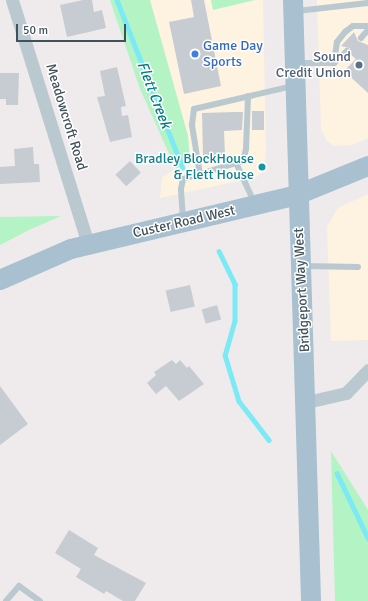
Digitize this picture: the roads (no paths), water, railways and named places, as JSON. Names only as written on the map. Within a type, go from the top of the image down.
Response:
[{"type":"main road","name":"Bridgeport Way West","points":[[293,6],[297,195],[306,402],[311,601]]},
{"type":"main road","name":"Custer Road West","points":[[0,280],[38,261],[88,244],[297,195],[368,166]]},
{"type":"street","name":"Meadowcroft Road","points":[[12,0],[88,244]]},
{"type":"street","points":[[306,402],[346,393],[368,370]]},
{"type":"lane","points":[[293,6],[368,3]]},
{"type":"lane","points":[[334,63],[337,42],[345,32],[353,26],[368,26]]},
{"type":"lane","points":[[361,38],[368,30]]},
{"type":"lane","points":[[294,63],[334,63],[347,52]]},
{"type":"lane","points":[[200,175],[192,125],[194,109],[295,86]]},
{"type":"lane","points":[[183,222],[181,182],[237,165],[243,161],[246,149],[248,96]]},
{"type":"lane","points":[[237,165],[255,206]]},
{"type":"lane","points":[[300,266],[358,267]]},
{"type":"lane","points":[[6,601],[19,586],[40,601]]},
{"type":"waterway","name":"Flett Creek","points":[[117,0],[183,168]]},
{"type":"waterway","name":"Flett Creek","points":[[219,251],[235,284],[235,321],[225,355],[239,401],[269,440]]},
{"type":"waterway","name":"Flett Creek","points":[[337,473],[368,538]]},
{"type":"place","name":"Game Day Sports","points":[[195,54]]},
{"type":"place","name":"Sound Credit Union","points":[[359,65]]},
{"type":"place","name":"Bradley BlockHouse & Flett House","points":[[262,167]]}]
